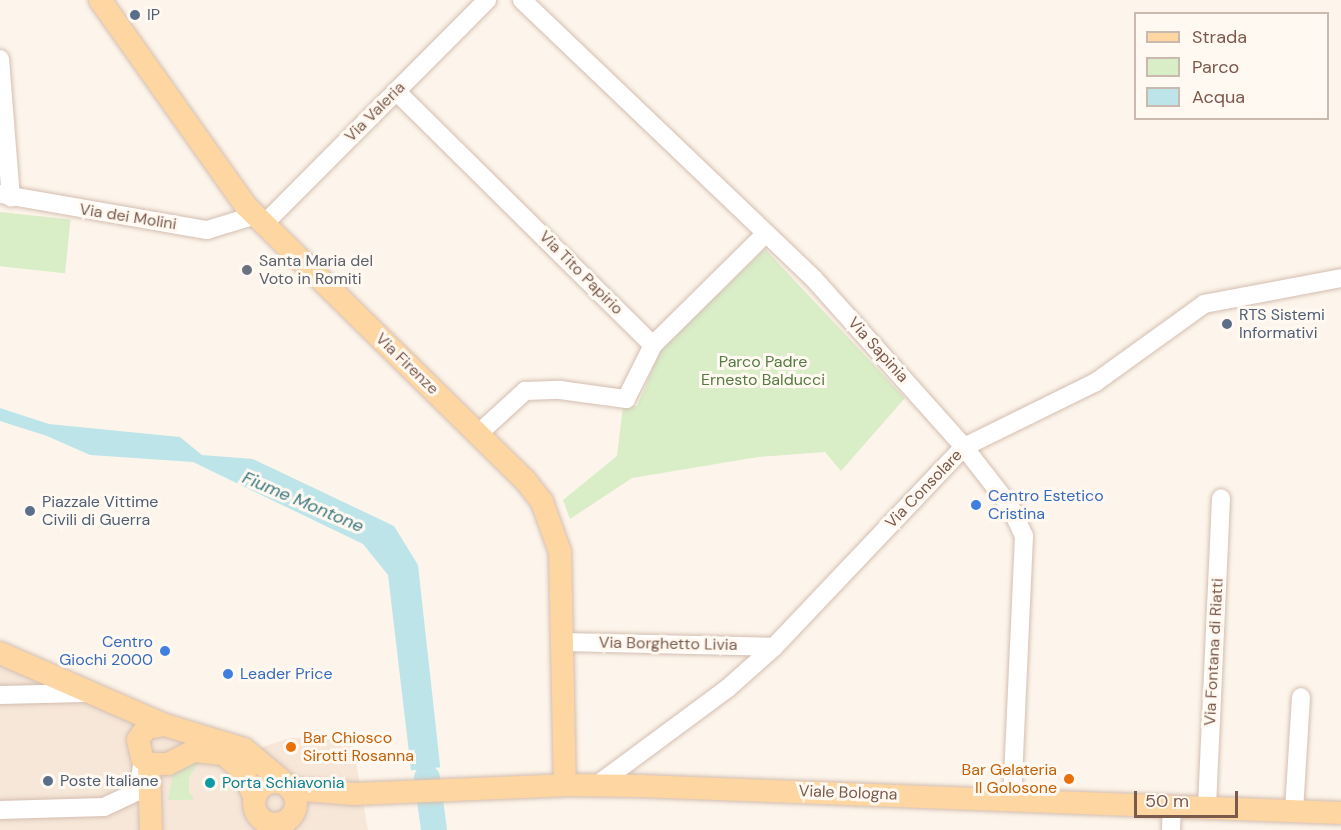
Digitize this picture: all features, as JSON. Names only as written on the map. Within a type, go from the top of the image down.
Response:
[{"type":"main road","name":"Via Firenze","points":[[100,0],[210,159],[260,219],[525,480],[553,525],[560,552],[565,785]]},
{"type":"main road","points":[[0,653],[85,693],[165,725],[244,749],[289,787],[297,803],[287,823],[272,824],[260,818],[255,798],[242,770],[224,754],[194,751],[168,765],[143,753]]},
{"type":"main road","points":[[107,701],[128,718],[143,753],[151,830]]},
{"type":"main road","points":[[143,753],[153,725],[165,725]]},
{"type":"main road","points":[[255,798],[268,784],[289,787]]},
{"type":"main road","name":"Viale Bologna","points":[[289,787],[360,794],[597,785],[1012,798],[1341,813]]},
{"type":"main road","name":"Viale Bologna","points":[[287,823],[321,803],[360,794]]},
{"type":"street","name":"Via Valeria","points":[[260,219],[396,91],[487,0]]},
{"type":"street","name":"Via Sapinia","points":[[522,0],[814,279],[964,447],[1010,506],[1024,536],[1012,798]]},
{"type":"street","points":[[0,59],[5,196]]},
{"type":"street","name":"Via Tito Papirio","points":[[396,91],[654,345]]},
{"type":"street","name":"Via dei Molini","points":[[5,196],[207,230],[260,219]]},
{"type":"street","points":[[478,434],[525,391],[560,390],[626,399],[654,345],[765,234]]},
{"type":"street","name":"Via Consolare","points":[[597,785],[729,688],[774,647],[964,447],[1096,382],[1204,304],[1341,278]]},
{"type":"street","name":"Via Fontana di Riatti","points":[[1207,807],[1221,498]]},
{"type":"street","name":"Via Borghetto Livia","points":[[561,642],[774,647]]},
{"type":"street","points":[[0,695],[85,693]]},
{"type":"street","points":[[1294,811],[1301,697]]},
{"type":"street","points":[[0,810],[104,807],[138,790],[143,753]]},
{"type":"street","points":[[1171,830],[1173,805]]},
{"type":"shaded area","points":[[0,645],[238,755],[290,738],[351,735],[368,830],[0,830]]},
{"type":"green space","points":[[0,212],[71,219],[65,273],[0,266]]},
{"type":"green space","name":"Parco Padre Ernesto Balducci","points":[[765,249],[905,398],[841,471],[825,452],[758,457],[632,478],[570,519],[563,500],[617,456],[623,406],[637,406],[660,351]]},
{"type":"green space","points":[[210,759],[196,766],[189,778],[189,794],[193,795],[193,800],[168,800],[173,774],[187,763]]},
{"type":"water","points":[[0,408],[49,424],[180,437],[202,455],[253,459],[394,526],[418,565],[445,810],[416,812],[388,575],[363,544],[193,462],[90,455],[47,436],[0,421]]},
{"type":"pier","points":[[443,767],[448,811],[413,814],[408,771]]},
{"type":"waterway","name":"Fiume Montone","points":[[427,778],[434,830]]},
{"type":"place","name":"IP","points":[[135,15]]},
{"type":"place","name":"Santa Maria del Voto in Romiti","points":[[247,270]]},
{"type":"place","name":"RTS Sistemi Informativi","points":[[1227,324]]},
{"type":"place","name":"Centro Estetico Cristina","points":[[976,505]]},
{"type":"place","name":"Piazzale Vittime Civili di Guerra","points":[[30,511]]},
{"type":"place","name":"Centro Giochi 2000","points":[[165,651]]},
{"type":"place","name":"Leader Price","points":[[228,674]]},
{"type":"place","name":"Bar Chiosco Sirotti Rosanna","points":[[291,747]]},
{"type":"place","name":"Bar Gelateria Il Golosone","points":[[1069,779]]},
{"type":"place","name":"Poste Italiane","points":[[48,781]]},
{"type":"place","name":"Porta Schiavonia","points":[[210,783]]}]
